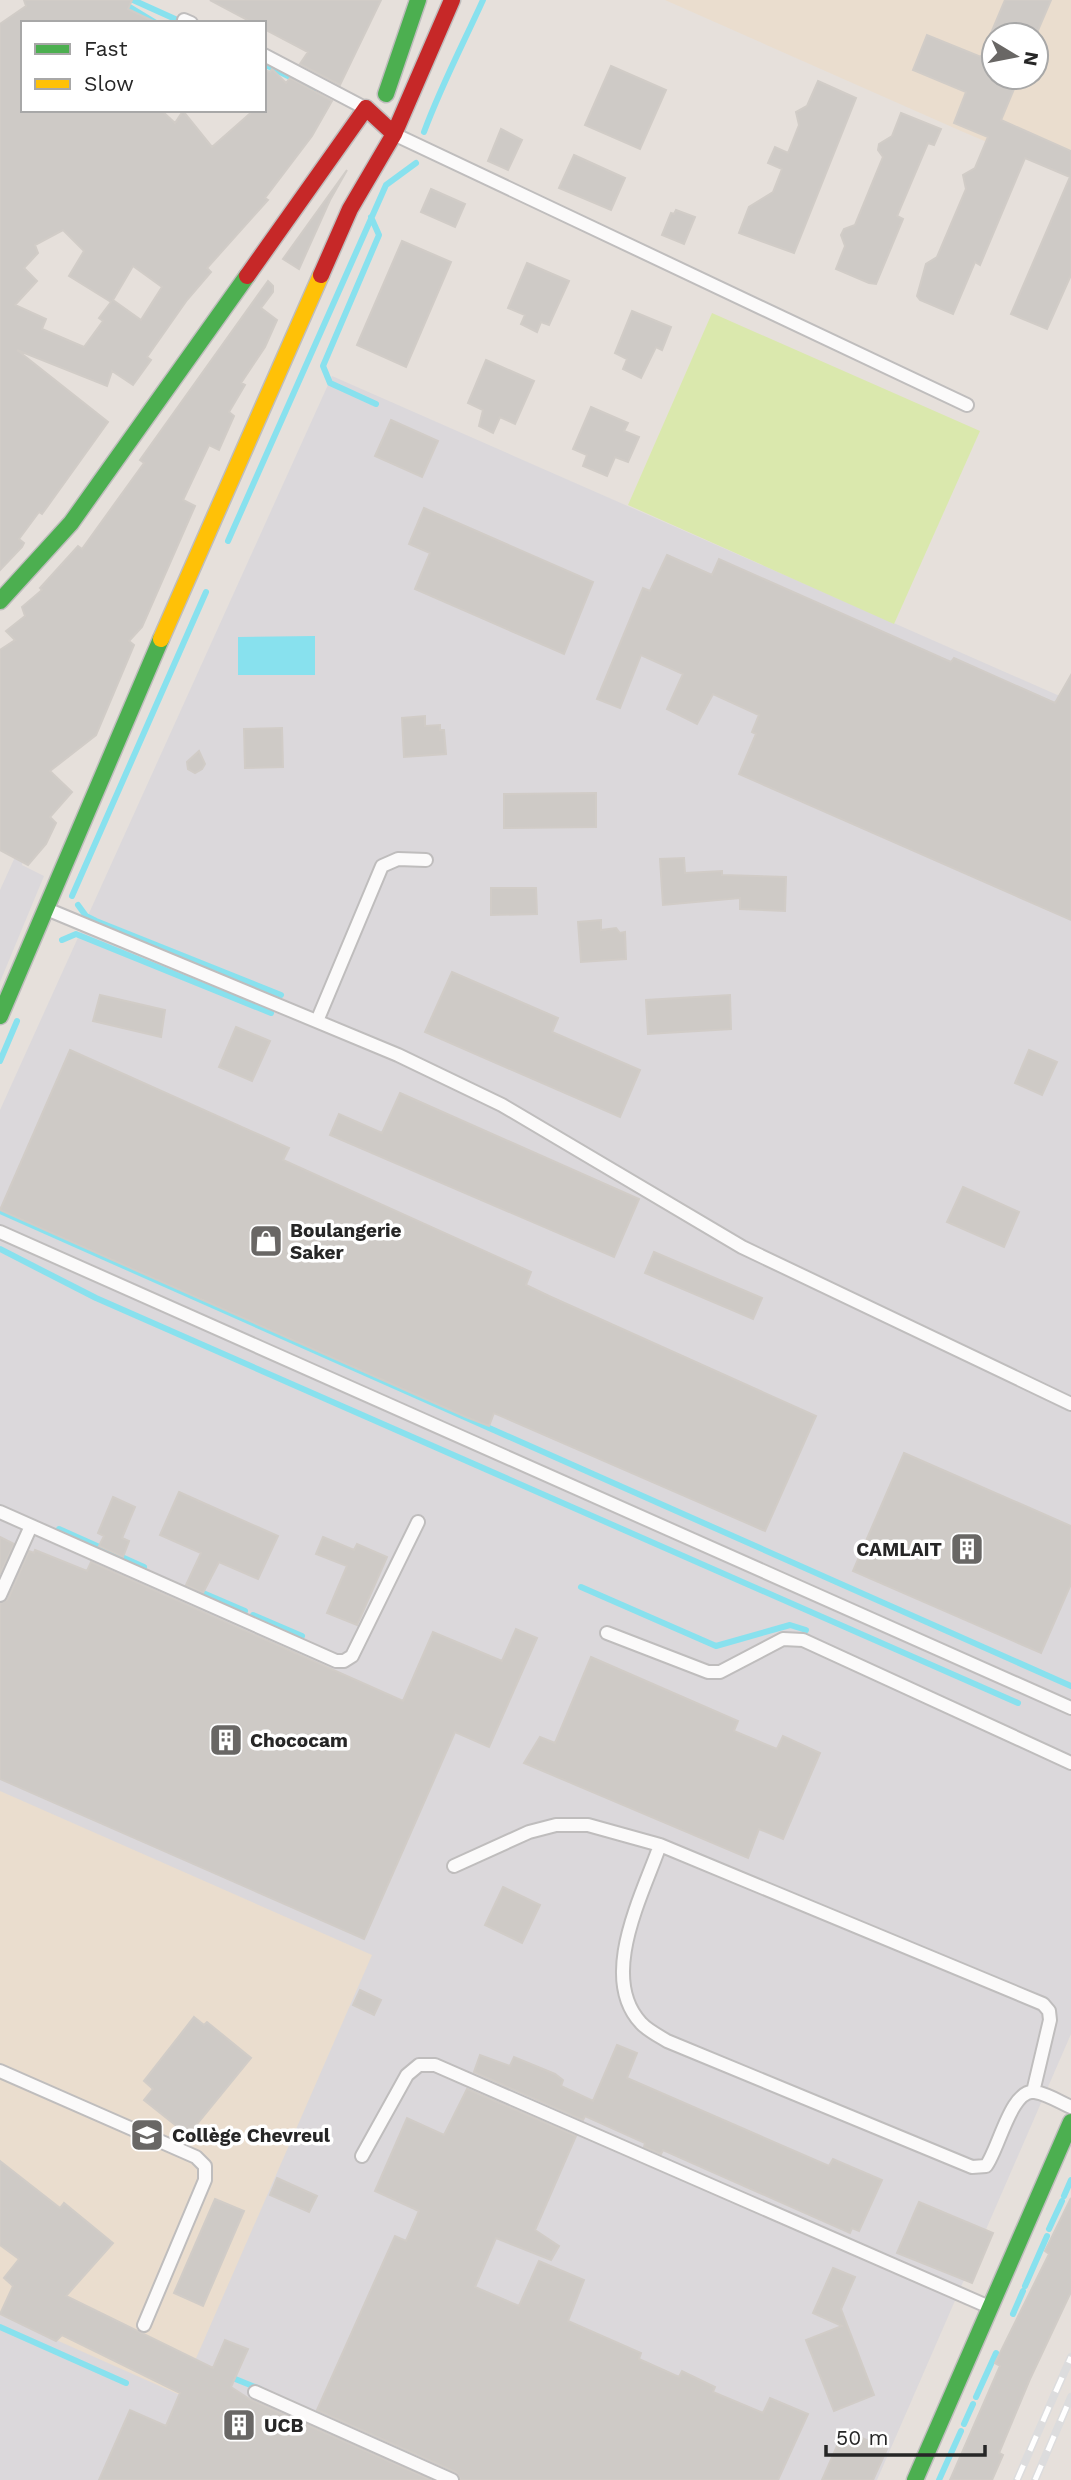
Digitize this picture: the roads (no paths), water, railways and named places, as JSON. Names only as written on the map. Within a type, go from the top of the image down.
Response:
[{"type":"main road","points":[[0,601],[71,523],[372,113],[418,0]]},
{"type":"main road","points":[[0,1016],[195,559],[350,209],[394,134],[452,0]]},
{"type":"main road","points":[[372,113],[394,134]]},
{"type":"main road","points":[[372,113],[372,171]]},
{"type":"main road","points":[[915,2480],[1071,2122]]},
{"type":"lane","points":[[266,56],[372,113]]},
{"type":"lane","points":[[394,134],[967,405]]},
{"type":"lane","points":[[317,1021],[382,866],[398,859],[426,860]]},
{"type":"lane","points":[[46,909],[398,1055],[502,1105],[742,1247],[1071,1404]]},
{"type":"lane","points":[[0,1232],[1071,1708]]},
{"type":"lane","points":[[0,1512],[336,1661],[344,1661],[352,1656],[418,1522]]},
{"type":"lane","points":[[0,1595],[31,1526]]},
{"type":"lane","points":[[607,1633],[708,1672],[720,1672],[783,1639],[803,1640],[1071,1763]]},
{"type":"lane","points":[[454,1866],[530,1832],[556,1825],[588,1825],[660,1844],[1043,2004],[1049,2011],[1050,2020],[1033,2092]]},
{"type":"lane","points":[[660,1844],[623,1949],[624,1990],[640,2022],[667,2041],[972,2167],[986,2166],[993,2156],[1016,2100],[1023,2094],[1033,2092],[1071,2107]]},
{"type":"lane","points":[[362,2156],[407,2075],[419,2065],[435,2065],[991,2308]]},
{"type":"lane","points":[[0,2071],[196,2157],[205,2166],[205,2180],[145,2325]]},
{"type":"lane","points":[[256,2392],[452,2480]]},
{"type":"water","points":[[315,636],[315,675],[238,675],[238,637]]},
{"type":"waterway","points":[[118,0],[153,21]]},
{"type":"waterway","points":[[133,0],[180,21]]},
{"type":"waterway","points":[[424,132],[483,0]]},
{"type":"waterway","points":[[266,65],[314,89]]},
{"type":"waterway","points":[[228,541],[386,185],[416,163]]},
{"type":"waterway","points":[[371,217],[379,235],[323,366],[330,383],[376,404]]},
{"type":"waterway","points":[[72,896],[206,592]]},
{"type":"waterway","points":[[78,905],[86,916],[96,921],[281,995]]},
{"type":"waterway","points":[[62,940],[76,934],[271,1013]]},
{"type":"waterway","points":[[0,1061],[17,1021]]},
{"type":"waterway","points":[[0,1211],[1071,1686]]},
{"type":"waterway","points":[[0,1249],[96,1298],[1018,1703]]},
{"type":"waterway","points":[[59,1529],[144,1567]]},
{"type":"waterway","points":[[581,1587],[716,1646],[790,1625],[806,1630]]},
{"type":"waterway","points":[[203,1593],[245,1611]]},
{"type":"waterway","points":[[253,1615],[302,1636]]},
{"type":"waterway","points":[[1064,2196],[1071,2180]]},
{"type":"waterway","points":[[1049,2229],[1062,2201]]},
{"type":"waterway","points":[[1025,2286],[1047,2236]]},
{"type":"waterway","points":[[1013,2314],[1023,2291]]},
{"type":"waterway","points":[[0,2327],[126,2383]]},
{"type":"waterway","points":[[976,2397],[996,2353]]},
{"type":"waterway","points":[[228,2376],[260,2389]]},
{"type":"waterway","points":[[964,2424],[973,2404]]},
{"type":"waterway","points":[[939,2480],[961,2431]]},
{"type":"railway","points":[[1017,2480],[1071,2357]]},
{"type":"railway","points":[[1035,2480],[1071,2397]]},
{"type":"place","name":"Boulangerie Saker","points":[[266,1241]]},
{"type":"place","name":"CAMLAIT","points":[[967,1549]]},
{"type":"place","name":"Chococam","points":[[226,1740]]},
{"type":"place","name":"Collège Chevreul","points":[[147,2135]]},
{"type":"place","name":"UCB","points":[[239,2425]]}]
